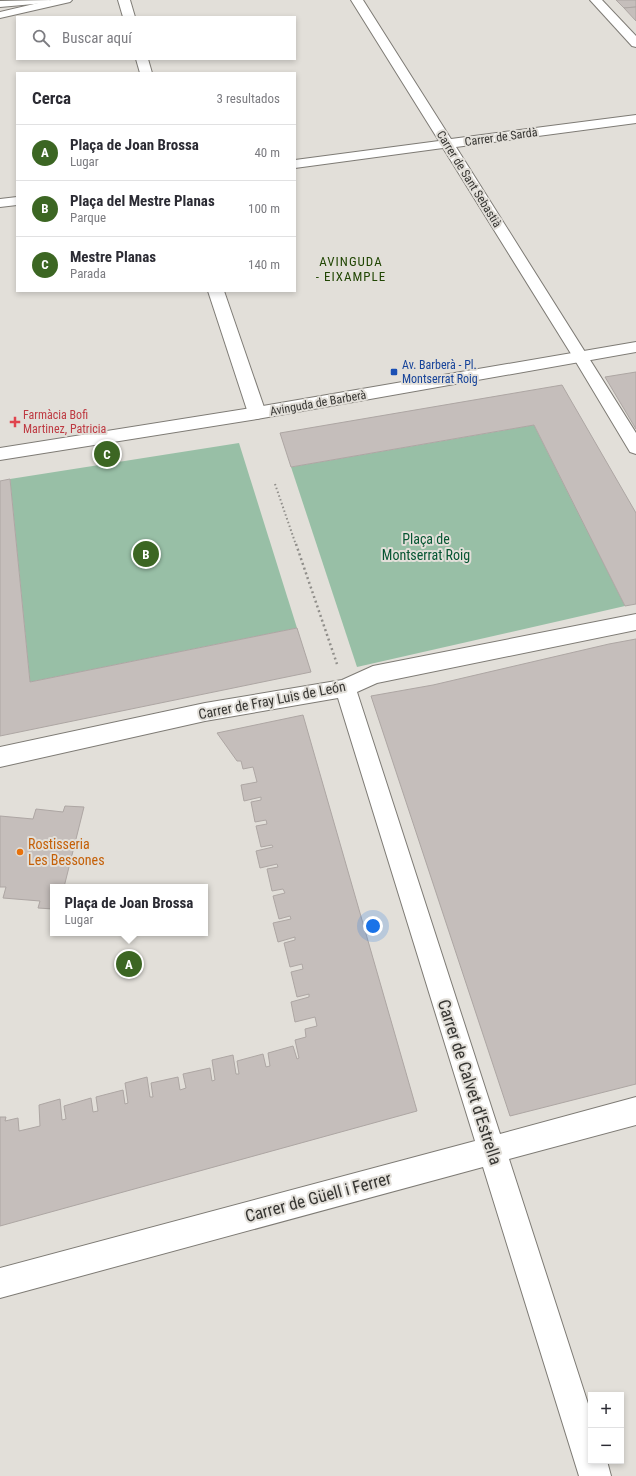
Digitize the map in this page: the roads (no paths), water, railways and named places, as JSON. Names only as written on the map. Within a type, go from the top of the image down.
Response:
[{"type":"street","points":[[0,4],[45,0]]},
{"type":"street","points":[[0,15],[66,0]]},
{"type":"street","points":[[124,0],[129,16]]},
{"type":"street","name":"Carrer de Sant Sebastià","points":[[357,0],[581,357],[636,448]]},
{"type":"street","points":[[596,0],[636,43]]},
{"type":"street","points":[[142,60],[146,72]]},
{"type":"street","name":"Carrer de Sardà","points":[[296,164],[636,119]]},
{"type":"street","points":[[0,203],[16,201]]},
{"type":"street","points":[[216,292],[257,413]]},
{"type":"street","name":"Avinguda de Barberà","points":[[0,454],[257,413],[636,348]]},
{"type":"street","name":"Carrer de Fray Luis de León","points":[[0,757],[206,712],[345,688],[372,676],[636,622]]},
{"type":"street","name":"Carrer de Calvet d'Estrella","points":[[345,688],[595,1476]]},
{"type":"street","name":"Carrer de Güell i Ferrer","points":[[0,1283],[636,1111]]},
{"type":"place","name":"Av. Barberà - Pl. Montserrat Roig","points":[[394,372]]},
{"type":"place","name":"Farmàcia Bofi Martinez, Patricia","points":[[15,422]]},
{"type":"place","name":"Mestre Planas","points":[[107,454]]},
{"type":"place","name":"Plaça del Mestre Planas","points":[[146,554]]},
{"type":"place","name":"Rostisseria Les Bessones","points":[[20,852]]},
{"type":"place","name":"Plaça de Joan Brossa","points":[[129,964]]},
{"type":"district","name":"AVINGUDA - EIXAMPLE","points":[[351,268]]},
{"type":"park label","name":"Plaça de Montserrat Roig","points":[[426,548]]}]
